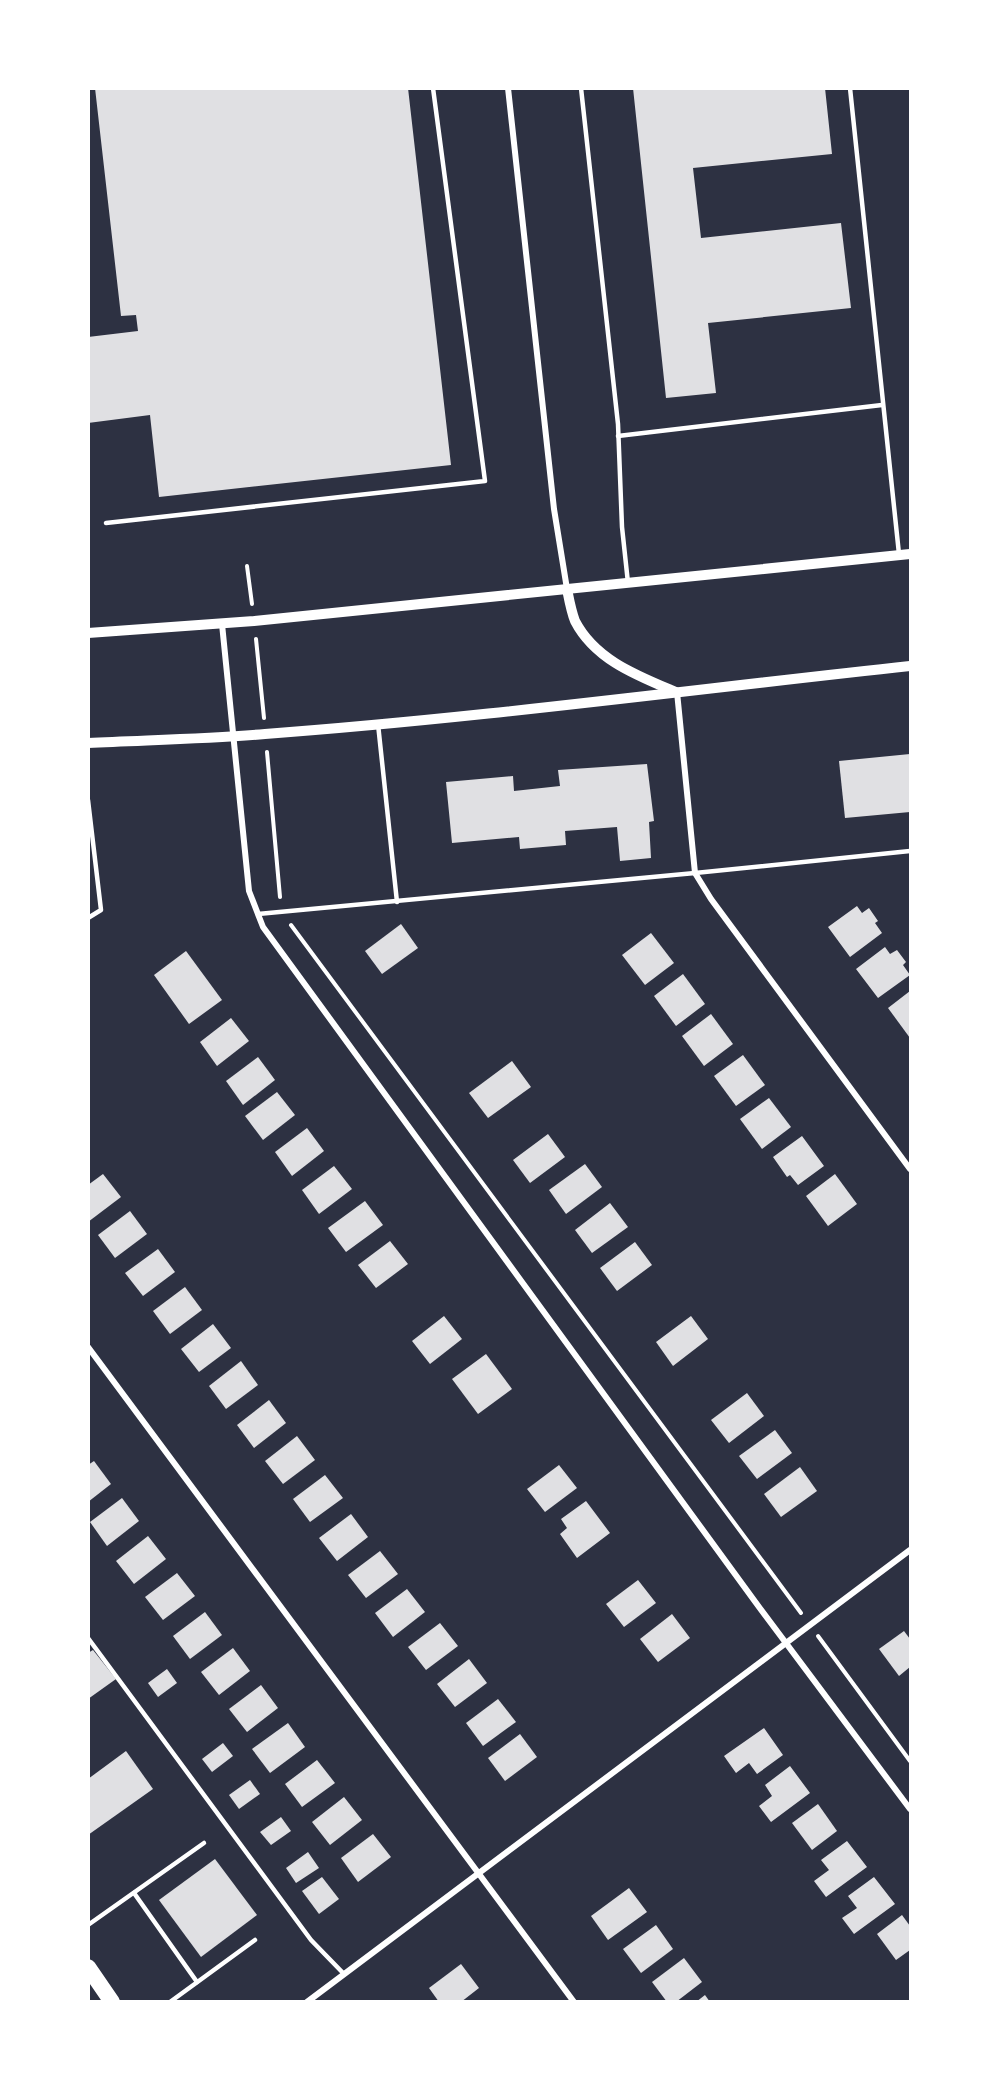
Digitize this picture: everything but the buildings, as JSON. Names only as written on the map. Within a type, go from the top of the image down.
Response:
[{"type":"highway","points":[[88,1967],[112,2001]]},
{"type":"street","points":[[508,88],[554,509],[574,618],[582,632],[605,656],[636,675],[677,692]]},
{"type":"street","points":[[88,633],[254,621],[905,554]]},
{"type":"street","points":[[222,624],[249,891],[262,927],[910,1809]]},
{"type":"street","points":[[88,743],[266,734],[378,724],[910,666]]},
{"type":"street","points":[[677,692],[695,873],[711,899],[910,1169]]},
{"type":"street","points":[[88,1347],[574,2001]]},
{"type":"street","points":[[307,2001],[910,1550]]},
{"type":"lane","points":[[106,523],[485,481],[433,88]]},
{"type":"lane","points":[[581,88],[618,436],[622,527],[628,583]]},
{"type":"lane","points":[[850,88],[882,405],[905,554]]},
{"type":"lane","points":[[618,436],[882,405]]},
{"type":"lane","points":[[378,724],[397,902]]},
{"type":"lane","points":[[88,800],[101,910],[88,918]]},
{"type":"lane","points":[[258,914],[910,851]]},
{"type":"lane","points":[[88,1638],[311,1940],[344,1974]]},
{"type":"lane","points":[[88,1925],[204,1843]]},
{"type":"lane","points":[[134,1893],[197,1982]]},
{"type":"lane","points":[[170,2001],[255,1940]]},
{"type":"path","points":[[247,567],[266,734],[281,912],[910,1761]]}]
